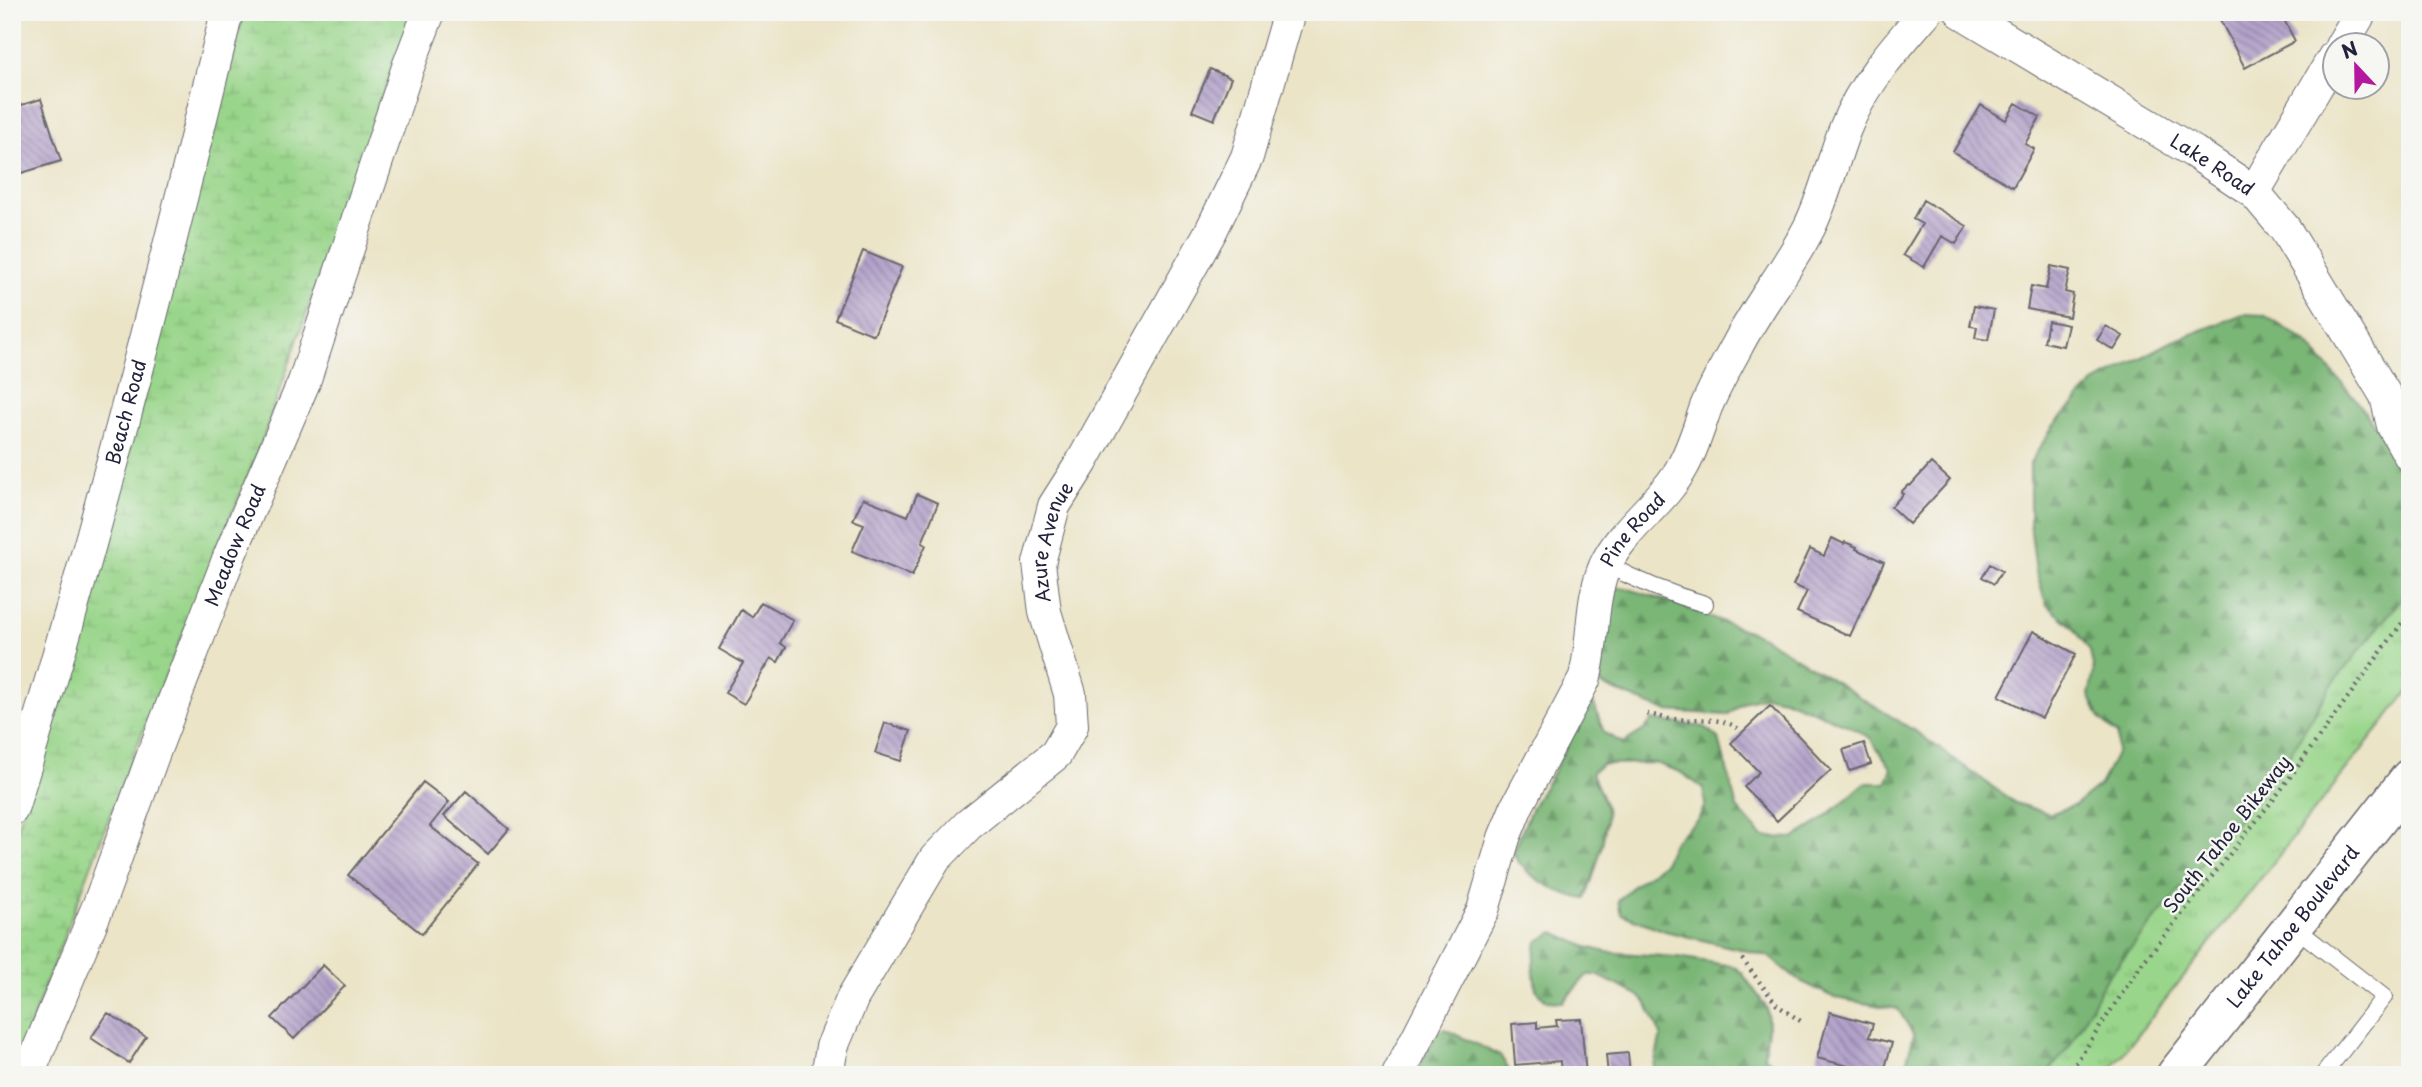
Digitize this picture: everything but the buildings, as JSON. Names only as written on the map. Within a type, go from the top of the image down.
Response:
[{"type":"highway","name":"Lake Tahoe Boulevard","points":[[2176,1075],[2410,778]]},
{"type":"street","name":"Beach Road","points":[[12,809],[60,654],[154,308],[227,12]]},
{"type":"street","name":"Meadow Road","points":[[28,1075],[99,904],[231,552],[304,382],[408,67],[429,12]]},
{"type":"street","name":"Azure Avenue","points":[[827,1075],[832,1047],[853,997],[936,859],[968,825],[1056,754],[1072,726],[1070,694],[1045,612],[1039,563],[1054,506],[1082,462],[1211,231],[1247,157],[1289,12]]},
{"type":"street","name":"Pine Road","points":[[1398,1075],[1482,909],[1517,806],[1584,680],[1589,663],[1593,607],[1606,564],[1619,544],[1677,478],[1707,405],[1739,342],[1809,228],[1825,191],[1844,130],[1866,85],[1926,12]]},
{"type":"street","name":"Lake Road","points":[[1961,12],[2194,152],[2254,192],[2286,229],[2398,403],[2393,426],[2410,456]]},
{"type":"street","points":[[2349,32],[2361,12]]},
{"type":"street","points":[[2254,192],[2320,81]]},
{"type":"lane","points":[[1606,564],[1666,593],[1705,604]]},
{"type":"lane","points":[[2293,926],[2384,997],[2323,1075]]},
{"type":"path","name":"South Tahoe Bikeway","points":[[2068,1075],[2141,965],[2277,795],[2410,611]]},
{"type":"path","points":[[1647,714],[1671,719],[1718,721],[1733,724],[1739,729]]},
{"type":"path","points":[[1742,959],[1777,1004],[1802,1022]]},
{"type":"green space","points":[[244,12],[415,12],[383,95],[261,444],[128,768],[12,1074],[12,844],[95,579]]},
{"type":"green space","points":[[2243,314],[2264,315],[2305,341],[2354,397],[2410,474],[2410,588],[2331,686],[2284,764],[2105,980],[2070,1046],[2046,1075],[1900,1075],[1914,1035],[1898,1009],[1835,998],[1796,979],[1768,956],[1665,931],[1621,914],[1618,901],[1664,863],[1673,842],[1699,818],[1705,805],[1703,788],[1680,772],[1655,763],[1602,764],[1592,772],[1605,804],[1606,817],[1600,854],[1585,899],[1565,894],[1544,884],[1519,862],[1513,853],[1532,807],[1588,704],[1594,704],[1604,733],[1623,743],[1644,730],[1652,720],[1705,727],[1719,739],[1737,808],[1763,837],[1794,838],[1821,821],[1865,783],[1886,783],[1892,769],[1870,738],[1849,726],[1784,699],[1768,696],[1746,701],[1727,715],[1666,711],[1603,686],[1597,676],[1613,587],[1629,589],[1676,604],[1763,637],[1918,733],[2015,803],[2050,814],[2075,805],[2100,785],[2117,752],[2117,734],[2100,719],[2089,695],[2094,672],[2090,651],[2073,627],[2047,605],[2036,572],[2030,523],[2030,463],[2054,425],[2094,383],[2169,343]]},
{"type":"green space","points":[[2410,588],[2410,689],[2106,1075],[2046,1075],[2070,1046],[2105,980],[2284,764],[2331,686]]},
{"type":"green space","points":[[1554,932],[1587,947],[1606,952],[1677,957],[1733,966],[1742,973],[1767,1008],[1768,1028],[1764,1056],[1774,1063],[1815,1075],[1652,1075],[1661,1035],[1647,1004],[1638,995],[1597,975],[1587,975],[1563,1002],[1547,1001],[1536,989],[1533,965],[1537,942]]},
{"type":"green space","points":[[1444,1029],[1500,1055],[1512,1075],[1415,1075],[1437,1033]]}]
